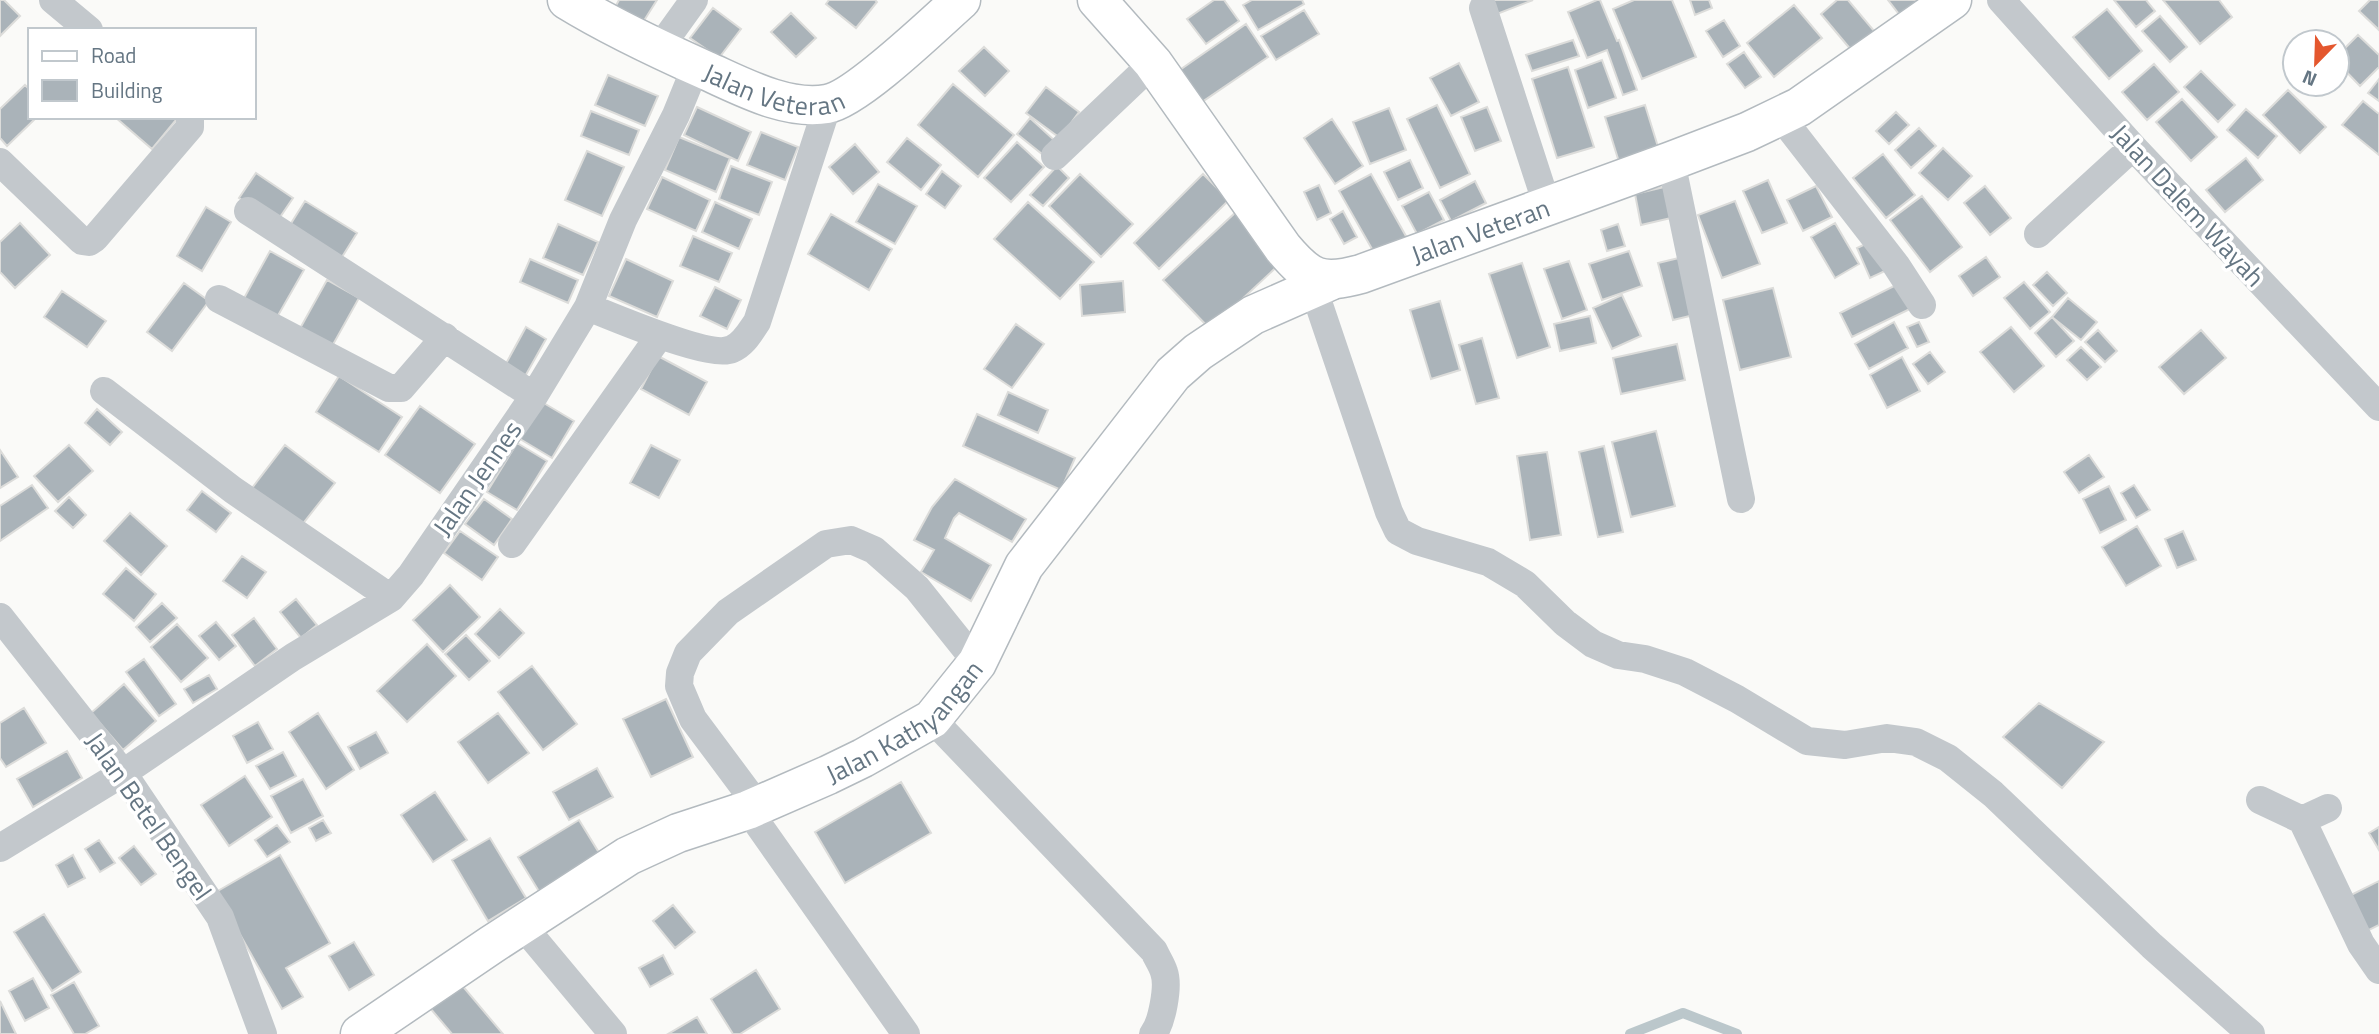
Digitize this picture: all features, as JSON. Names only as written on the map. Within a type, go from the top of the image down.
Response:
[{"type":"street","points":[[53,0],[87,28]]},
{"type":"street","points":[[658,50],[694,0]]},
{"type":"street","name":"Jalan Veteran","points":[[585,5],[658,50],[772,98],[800,104],[828,104],[867,82],[961,0]]},
{"type":"street","points":[[1097,0],[1153,63],[1283,248],[1298,266],[1322,286],[1384,499],[1398,531],[1417,541],[1488,562],[1525,584],[1565,623],[1593,644],[1618,655],[1645,659],[1685,672],[1807,741],[1845,745],[1887,737],[1916,742],[1948,758],[1993,794],[2152,946],[2251,1034]]},
{"type":"street","name":"Jalan Veteran","points":[[1322,286],[1671,161],[1781,117],[1951,0]]},
{"type":"street","name":"Jalan Dalem Wayah","points":[[2001,0],[2133,147],[2378,403]]},
{"type":"street","points":[[1483,8],[1547,205]]},
{"type":"street","points":[[1055,156],[1153,63]]},
{"type":"street","name":"Jalan Jennes","points":[[0,848],[123,774],[293,657],[391,598],[411,575],[534,396],[588,307],[623,220],[676,115],[696,66]]},
{"type":"street","points":[[588,307],[660,335],[717,352],[730,350],[744,340],[757,322],[828,104]]},
{"type":"street","points":[[1781,117],[1896,265],[1922,305]]},
{"type":"street","points":[[0,162],[82,241],[89,242],[190,127],[190,119]]},
{"type":"street","points":[[2038,234],[2133,147]]},
{"type":"street","points":[[1671,161],[1741,499]]},
{"type":"street","points":[[248,211],[534,396]]},
{"type":"street","name":"Jalan Kathyangan","points":[[360,1034],[641,849],[697,825],[753,808],[863,758],[932,719],[977,663],[1024,566],[1172,374],[1198,352],[1253,315],[1322,286]]},
{"type":"street","points":[[219,299],[389,388],[401,388],[408,382],[445,337]]},
{"type":"street","points":[[512,544],[660,335]]},
{"type":"street","points":[[104,391],[233,490],[391,598]]},
{"type":"street","points":[[906,1034],[692,719],[679,687],[680,673],[688,653],[728,612],[827,544],[851,540],[874,550],[917,588],[977,663]]},
{"type":"street","name":"Jalan Betel Bengel","points":[[0,617],[123,774],[220,917],[263,1034]]},
{"type":"street","points":[[932,719],[1154,951],[1166,974],[1165,999],[1158,1028],[1153,1034]]},
{"type":"street","points":[[2260,800],[2302,820],[2361,944],[2379,970]]},
{"type":"street","points":[[2302,820],[2328,808]]},
{"type":"street","points":[[522,925],[613,1034]]},
{"type":"building","points":[[0,0],[4,0],[20,16],[0,36]]},
{"type":"building","points":[[619,0],[657,0],[640,27],[613,11]]},
{"type":"building","points":[[829,0],[877,2],[856,28],[826,4]]},
{"type":"building","points":[[1214,0],[1224,0],[1239,21],[1206,44],[1187,19]]},
{"type":"building","points":[[1252,0],[1302,0],[1304,4],[1258,30],[1243,5]]},
{"type":"building","points":[[1492,0],[1533,0],[1497,14]]},
{"type":"building","points":[[1600,0],[1617,41],[1619,40],[1637,90],[1623,95],[1607,50],[1587,58],[1568,12]]},
{"type":"building","points":[[1634,0],[1672,0],[1696,57],[1642,79],[1613,9]]},
{"type":"building","points":[[1690,0],[1709,0],[1712,8],[1695,15]]},
{"type":"building","points":[[1837,0],[1848,0],[1875,32],[1852,51],[1821,14]]},
{"type":"building","points":[[1888,0],[1926,0],[1902,18]]},
{"type":"building","points":[[2114,0],[2146,0],[2155,11],[2136,27]]},
{"type":"building","points":[[2163,0],[2219,0],[2232,17],[2200,44]]},
{"type":"building","points":[[2370,0],[2379,0],[2379,30],[2359,11]]},
{"type":"building","points":[[1794,5],[1822,38],[1774,77],[1747,43]]},
{"type":"building","points":[[713,8],[741,29],[719,58],[690,38]]},
{"type":"building","points":[[2107,9],[2142,51],[2109,79],[2073,37]]},
{"type":"building","points":[[1304,10],[1319,34],[1276,60],[1261,36]]},
{"type":"building","points":[[791,13],[816,38],[796,57],[771,32]]},
{"type":"building","points":[[2160,16],[2187,47],[2170,62],[2142,31]]},
{"type":"building","points":[[1724,20],[1740,46],[1723,57],[1706,31]]},
{"type":"building","points":[[1246,24],[1268,57],[1196,106],[1174,74]]},
{"type":"building","points":[[2358,35],[2379,55],[2379,67],[2360,86],[2351,77],[2351,42]]},
{"type":"building","points":[[1573,40],[1579,56],[1532,71],[1526,55]]},
{"type":"building","points":[[984,47],[1009,71],[985,96],[959,71]]},
{"type":"building","points":[[1744,52],[1761,77],[1745,88],[1727,64]]},
{"type":"building","points":[[1602,60],[1616,98],[1588,108],[1575,70]]},
{"type":"building","points":[[1459,63],[1479,102],[1451,116],[1430,78]]},
{"type":"building","points":[[2154,64],[2179,92],[2147,120],[2122,92]]},
{"type":"building","points":[[1568,67],[1594,147],[1557,158],[1532,79]]},
{"type":"building","points":[[2201,71],[2235,105],[2218,122],[2184,87]]},
{"type":"building","points":[[608,75],[658,96],[645,126],[595,105]]},
{"type":"building","points":[[2379,79],[2379,101],[2368,93]]},
{"type":"building","points":[[953,84],[1014,135],[978,177],[918,125]]},
{"type":"building","points":[[25,85],[28,88],[28,119],[35,119],[7,146],[0,138],[0,109]]},
{"type":"building","points":[[1046,87],[1079,112],[1060,138],[1026,113]]},
{"type":"building","points":[[2281,97],[2296,98],[2326,127],[2300,153],[2263,115]]},
{"type":"building","points":[[2182,99],[2217,137],[2191,161],[2156,122]]},
{"type":"building","points":[[2363,101],[2379,114],[2379,155],[2342,125]]},
{"type":"building","points":[[1437,105],[1470,174],[1440,188],[1407,119]]},
{"type":"building","points":[[1645,105],[1659,150],[1619,162],[1605,117]]},
{"type":"building","points":[[697,107],[751,132],[738,161],[684,135]]},
{"type":"building","points":[[1487,107],[1501,141],[1475,151],[1461,117]]},
{"type":"building","points":[[1389,108],[1406,150],[1370,164],[1353,122]]},
{"type":"building","points":[[2246,109],[2277,136],[2258,158],[2227,130]]},
{"type":"building","points":[[591,111],[639,130],[629,155],[581,136]]},
{"type":"building","points":[[1896,112],[1909,125],[1889,144],[1876,131]]},
{"type":"building","points":[[1030,118],[1054,140],[1042,154],[1017,134]]},
{"type":"building","points":[[117,119],[175,119],[152,149]]},
{"type":"building","points":[[1332,119],[1363,166],[1335,184],[1304,138]]},
{"type":"building","points":[[1919,128],[1936,146],[1911,168],[1895,150]]},
{"type":"building","points":[[761,132],[798,147],[785,180],[747,165]]},
{"type":"building","points":[[679,137],[730,158],[716,192],[665,170]]},
{"type":"building","points":[[907,138],[941,165],[921,190],[887,162]]},
{"type":"building","points":[[1017,142],[1044,167],[1011,202],[984,178]]},
{"type":"building","points":[[855,144],[879,172],[853,194],[829,167]]},
{"type":"building","points":[[1943,148],[1972,176],[1948,200],[1919,173]]},
{"type":"building","points":[[587,151],[624,167],[602,216],[565,200]]},
{"type":"building","points":[[1883,154],[1915,195],[1886,218],[1853,178]]},
{"type":"building","points":[[2246,158],[2263,180],[2225,212],[2206,190]]},
{"type":"building","points":[[1410,160],[1423,188],[1398,200],[1384,172]]},
{"type":"building","points":[[731,166],[772,182],[759,215],[719,199]]},
{"type":"building","points":[[1057,166],[1069,178],[1043,206],[1030,195]]},
{"type":"building","points":[[942,171],[961,186],[945,208],[926,194]]},
{"type":"building","points":[[256,173],[293,198],[276,223],[239,198]]},
{"type":"building","points":[[1080,174],[1133,224],[1101,257],[1049,206]]},
{"type":"building","points":[[1203,174],[1229,200],[1159,269],[1134,243]]},
{"type":"building","points":[[1371,174],[1407,238],[1376,256],[1339,191]]},
{"type":"building","points":[[662,177],[710,200],[696,231],[647,209]]},
{"type":"building","points":[[1768,180],[1787,223],[1762,233],[1743,191]]},
{"type":"building","points":[[1475,181],[1486,203],[1451,221],[1440,200]]},
{"type":"building","points":[[878,184],[917,206],[895,244],[856,222]]},
{"type":"building","points":[[1319,185],[1331,213],[1317,220],[1304,192]]},
{"type":"building","points":[[1816,186],[1832,217],[1803,231],[1787,200]]},
{"type":"building","points":[[1985,186],[2011,218],[1990,235],[1964,203]]},
{"type":"building","points":[[1664,187],[1671,218],[1641,225],[1635,194]]},
{"type":"building","points":[[1429,192],[1444,220],[1417,234],[1402,206]]},
{"type":"building","points":[[1922,196],[1962,247],[1930,272],[1890,220]]},
{"type":"building","points":[[305,201],[357,233],[342,257],[290,225]]},
{"type":"building","points":[[1735,201],[1760,264],[1722,278],[1698,215]]},
{"type":"building","points":[[715,202],[752,219],[739,249],[702,232]]},
{"type":"building","points":[[1028,202],[1094,262],[1060,299],[994,239]]},
{"type":"building","points":[[206,207],[231,222],[202,271],[177,256]]},
{"type":"building","points":[[1343,211],[1357,237],[1344,244],[1330,219]]},
{"type":"building","points":[[1236,212],[1283,261],[1210,329],[1163,280]]},
{"type":"building","points":[[831,214],[892,249],[869,290],[808,254]]},
{"type":"building","points":[[20,223],[50,255],[15,288],[0,272],[0,242]]},
{"type":"building","points":[[1835,223],[1859,264],[1835,278],[1811,237]]},
{"type":"building","points":[[558,224],[598,242],[583,275],[543,258]]},
{"type":"building","points":[[1618,224],[1625,246],[1607,251],[1601,230]]},
{"type":"building","points":[[693,236],[732,253],[719,282],[680,266]]},
{"type":"building","points":[[1872,241],[1885,271],[1870,278],[1857,248]]},
{"type":"building","points":[[270,251],[304,270],[276,319],[243,300]]},
{"type":"building","points":[[1629,251],[1642,286],[1602,300],[1589,264]]},
{"type":"building","points":[[1683,257],[1698,314],[1673,320],[1658,263]]},
{"type":"building","points":[[1986,257],[2000,277],[1973,296],[1959,276]]},
{"type":"building","points":[[530,259],[578,280],[568,303],[520,282]]},
{"type":"building","points":[[626,259],[673,281],[657,317],[609,296]]},
{"type":"building","points":[[1569,261],[1587,310],[1562,319],[1544,269]]},
{"type":"building","points":[[1522,263],[1550,347],[1517,358],[1489,274]]},
{"type":"building","points":[[2047,272],[2067,293],[2053,306],[2033,285]]},
{"type":"building","points":[[327,280],[359,298],[330,350],[298,332]]},
{"type":"building","points":[[1123,281],[1125,312],[1082,316],[1080,285]]},
{"type":"building","points":[[2024,282],[2050,312],[2030,329],[2004,298]]},
{"type":"building","points":[[184,283],[209,301],[172,351],[147,332]]},
{"type":"building","points":[[1900,283],[1912,308],[1852,337],[1840,313]]},
{"type":"building","points":[[715,287],[741,300],[727,329],[700,316]]},
{"type":"building","points":[[1773,288],[1791,357],[1740,370],[1723,300]]},
{"type":"building","points":[[62,291],[106,321],[87,347],[44,317]]},
{"type":"building","points":[[1622,295],[1641,336],[1612,349],[1593,308]]},
{"type":"building","points":[[2068,298],[2097,322],[2081,340],[2052,317]]},
{"type":"building","points":[[1440,301],[1460,370],[1431,379],[1410,310]]},
{"type":"building","points":[[1590,316],[1596,343],[1560,351],[1554,324]]},
{"type":"building","points":[[2052,317],[2074,341],[2056,357],[2035,333]]},
{"type":"building","points":[[1894,322],[1908,348],[1869,369],[1855,344]]},
{"type":"building","points":[[1919,322],[1929,342],[1917,347],[1907,327]]},
{"type":"building","points":[[1016,324],[1044,344],[1012,388],[984,369]]},
{"type":"building","points":[[526,327],[546,339],[523,380],[503,369]]},
{"type":"building","points":[[2011,327],[2044,366],[2014,392],[1980,352]]},
{"type":"building","points":[[2098,330],[2117,351],[2105,362],[2085,342]]},
{"type":"building","points":[[2201,330],[2226,358],[2184,394],[2159,367]]},
{"type":"building","points":[[1482,338],[1499,398],[1476,404],[1459,345]]},
{"type":"building","points":[[1677,344],[1685,380],[1621,394],[1613,358]]},
{"type":"building","points":[[2081,347],[2101,367],[2087,380],[2067,360]]},
{"type":"building","points":[[1930,352],[1945,372],[1928,384],[1913,364]]},
{"type":"building","points":[[658,356],[707,382],[689,415],[641,389]]},
{"type":"building","points":[[1902,357],[1920,391],[1887,408],[1870,375]]},
{"type":"building","points":[[339,376],[402,417],[379,452],[316,412]]},
{"type":"building","points":[[1008,392],[1048,410],[1038,433],[998,415]]},
{"type":"building","points":[[542,402],[574,421],[552,458],[520,439]]},
{"type":"building","points":[[420,406],[475,444],[440,493],[385,455]]},
{"type":"building","points":[[97,409],[122,432],[110,445],[85,423]]},
{"type":"building","points":[[977,414],[1075,458],[1061,490],[963,446]]},
{"type":"building","points":[[1656,431],[1675,506],[1631,517],[1612,442]]},
{"type":"building","points":[[517,443],[547,461],[517,510],[487,492]]},
{"type":"building","points":[[69,445],[93,471],[58,502],[34,476]]},
{"type":"building","points":[[285,445],[335,483],[301,526],[252,488]]},
{"type":"building","points":[[651,445],[680,460],[659,498],[630,483]]},
{"type":"building","points":[[1604,446],[1623,532],[1598,537],[1579,452]]},
{"type":"building","points":[[0,450],[18,477],[0,488]]},
{"type":"building","points":[[1547,452],[1561,535],[1530,540],[1517,456]]},
{"type":"building","points":[[2089,455],[2104,477],[2079,493],[2064,472]]},
{"type":"building","points":[[955,479],[1026,519],[1012,542],[959,513],[954,518],[945,538],[991,565],[971,601],[921,572],[934,550],[914,540],[932,507]]},
{"type":"building","points":[[32,485],[48,508],[0,541],[0,506]]},
{"type":"building","points":[[2134,485],[2150,510],[2136,518],[2121,493]]},
{"type":"building","points":[[2109,486],[2126,520],[2100,533],[2083,499]]},
{"type":"building","points":[[202,491],[231,513],[216,532],[187,510]]},
{"type":"building","points":[[69,497],[86,515],[73,528],[55,511]]},
{"type":"building","points":[[484,499],[512,519],[494,545],[465,524]]},
{"type":"building","points":[[130,513],[167,546],[141,575],[104,541]]},
{"type":"building","points":[[2137,526],[2161,566],[2126,586],[2102,547]]},
{"type":"building","points":[[460,531],[498,557],[482,580],[444,553]]},
{"type":"building","points":[[2183,531],[2196,560],[2177,568],[2165,539]]},
{"type":"building","points":[[242,556],[266,572],[247,598],[223,581]]},
{"type":"building","points":[[126,568],[156,594],[134,621],[103,594]]},
{"type":"building","points":[[450,585],[480,617],[443,652],[413,620]]},
{"type":"building","points":[[296,599],[317,625],[301,638],[280,612]]},
{"type":"building","points":[[162,603],[177,618],[150,642],[136,627]]},
{"type":"building","points":[[500,609],[524,633],[499,658],[475,634]]},
{"type":"building","points":[[254,618],[277,649],[255,666],[232,635]]},
{"type":"building","points":[[216,622],[236,646],[219,660],[199,636]]},
{"type":"building","points":[[177,624],[208,658],[181,682],[151,647]]},
{"type":"building","points":[[466,635],[490,661],[469,680],[445,654]]},
{"type":"building","points":[[427,644],[456,676],[407,722],[377,691]]},
{"type":"building","points":[[144,659],[176,704],[159,716],[126,672]]},
{"type":"building","points":[[532,666],[577,724],[543,750],[498,692]]},
{"type":"building","points":[[209,675],[217,689],[193,703],[184,689]]},
{"type":"building","points":[[124,684],[156,721],[123,750],[91,713]]},
{"type":"building","points":[[666,699],[693,757],[651,777],[623,719]]},
{"type":"building","points":[[2039,703],[2104,742],[2062,788],[2003,737]]},
{"type":"building","points":[[24,708],[46,743],[6,767],[0,758],[0,723]]},
{"type":"building","points":[[318,713],[354,770],[326,789],[289,732]]},
{"type":"building","points":[[498,713],[529,753],[488,783],[458,742]]},
{"type":"building","points":[[258,722],[273,749],[247,763],[233,736]]},
{"type":"building","points":[[376,732],[388,753],[360,769],[348,747]]},
{"type":"building","points":[[67,751],[82,778],[33,807],[17,779]]},
{"type":"building","points":[[283,752],[296,776],[270,789],[256,766]]},
{"type":"building","points":[[597,768],[613,797],[569,820],[553,792]]},
{"type":"building","points":[[245,776],[272,817],[229,846],[201,805]]},
{"type":"building","points":[[303,779],[323,816],[291,833],[271,796]]},
{"type":"building","points":[[901,782],[931,833],[845,883],[815,832]]},
{"type":"building","points":[[435,792],[467,840],[433,862],[401,815]]},
{"type":"building","points":[[323,820],[331,833],[316,841],[309,828]]},
{"type":"building","points":[[579,820],[601,856],[540,893],[518,857]]},
{"type":"building","points":[[277,825],[290,842],[267,857],[255,840]]},
{"type":"building","points":[[2379,827],[2379,850],[2369,833]]},
{"type":"building","points":[[490,838],[526,898],[488,921],[452,860]]},
{"type":"building","points":[[99,840],[115,863],[100,872],[85,849]]},
{"type":"building","points":[[134,846],[156,874],[141,885],[119,858]]},
{"type":"building","points":[[73,855],[85,878],[68,887],[56,865]]},
{"type":"building","points":[[280,855],[330,943],[286,968],[303,997],[282,1009],[216,892]]},
{"type":"building","points":[[2379,881],[2379,925],[2365,932],[2347,897]]},
{"type":"building","points":[[673,905],[695,932],[675,948],[653,921]]},
{"type":"building","points":[[44,914],[81,972],[52,991],[14,932]]},
{"type":"building","points":[[354,942],[374,975],[349,990],[329,956]]},
{"type":"building","points":[[663,955],[673,974],[650,987],[639,968]]},
{"type":"building","points":[[756,970],[780,1009],[740,1034],[733,1034],[711,999]]},
{"type":"building","points":[[455,977],[503,1034],[452,1034],[425,1002]]},
{"type":"building","points":[[33,978],[49,1008],[25,1021],[9,991]]},
{"type":"building","points":[[74,982],[99,1026],[85,1034],[74,1034],[51,995]]},
{"type":"building","points":[[0,1001],[16,1034],[0,1034]]},
{"type":"building","points":[[697,1017],[707,1034],[668,1034]]},
{"type":"waterway","points":[[1630,1034],[1683,1013],[1737,1034]]}]
